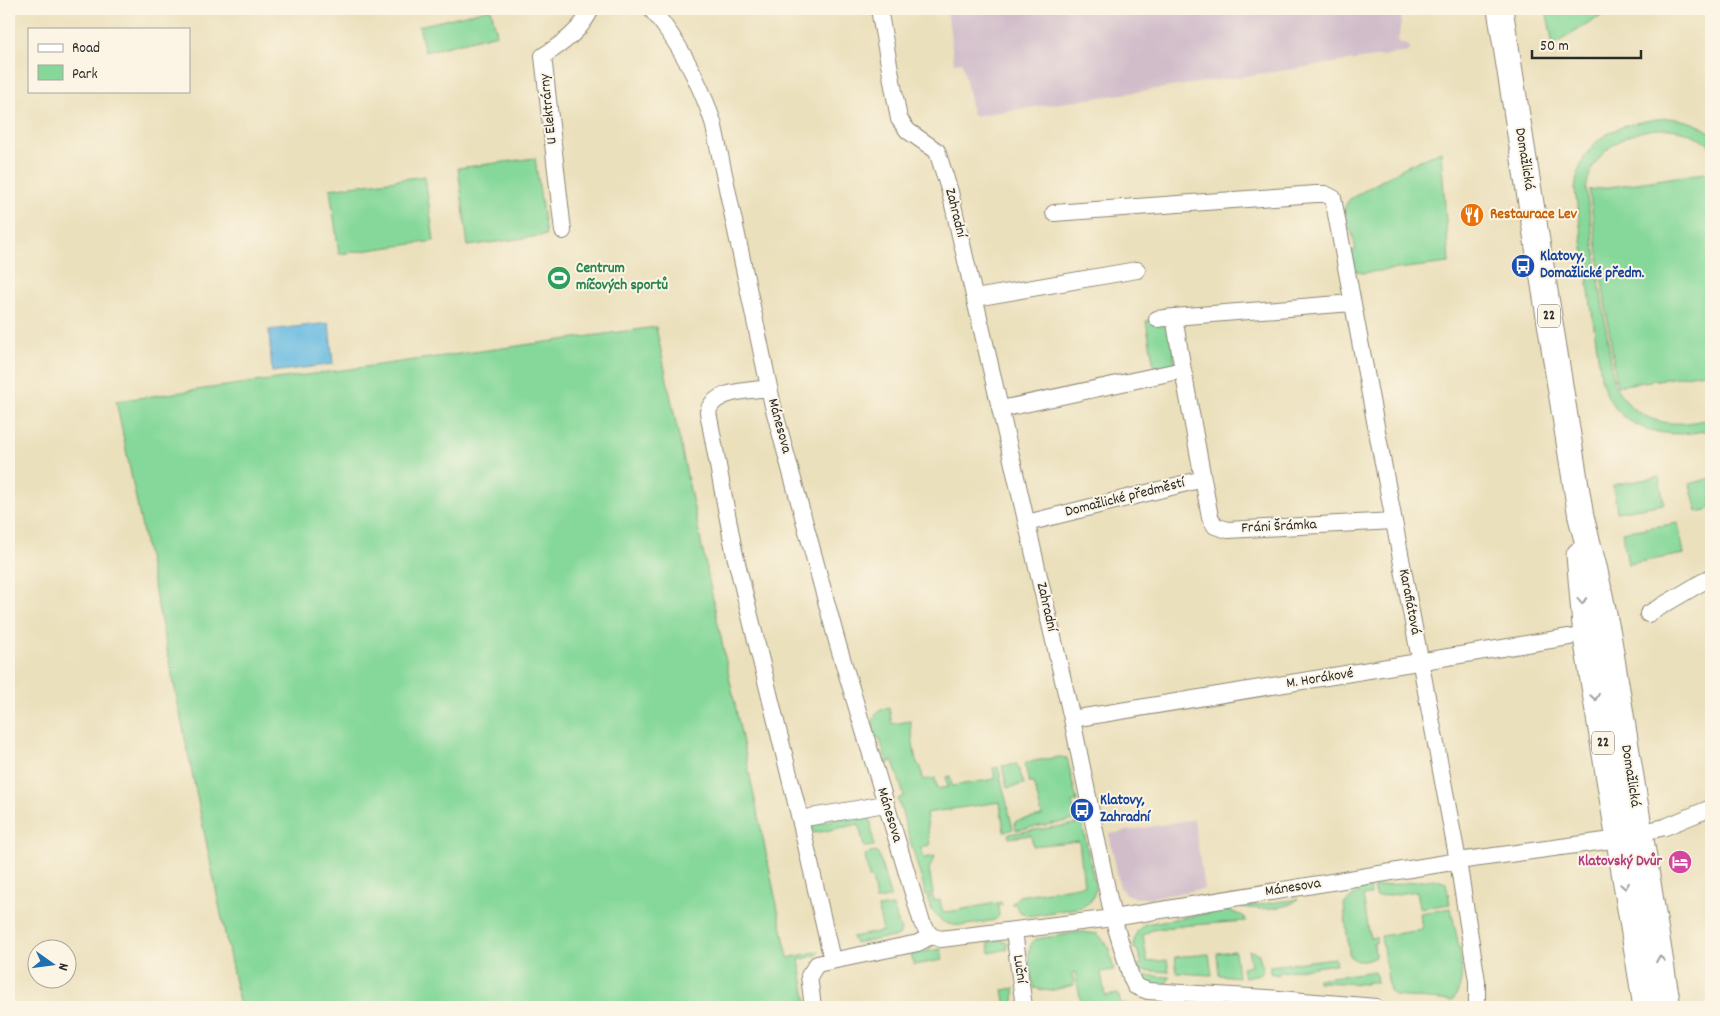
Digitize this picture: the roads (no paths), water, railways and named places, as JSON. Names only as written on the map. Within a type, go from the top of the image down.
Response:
[{"type":"main road","name":"Domažlická","points":[[1500,9],[1581,517],[1595,570],[1608,634],[1646,1007]]},
{"type":"main road","name":"Domažlická","points":[[1628,835],[1668,1007]]},
{"type":"street","name":"U Elektrárny","points":[[563,231],[543,56],[575,34],[591,9]]},
{"type":"street","name":"Mánesova","points":[[651,9],[679,48],[699,82],[713,122],[769,388],[838,645],[885,804],[922,923],[931,936],[941,939],[1113,918],[1628,835],[1665,826],[1711,808]]},
{"type":"street","name":"Zahradní","points":[[879,9],[897,115],[908,131],[934,147],[940,155],[1001,409],[1072,719],[1113,918],[1130,977],[1141,990],[1376,1007]]},
{"type":"street","name":"Karafiátová","points":[[1054,213],[1316,194],[1325,194],[1333,198],[1458,861],[1477,981],[1477,1007]]},
{"type":"street","points":[[975,298],[1137,270]]},
{"type":"street","points":[[1157,319],[1352,303]]},
{"type":"street","name":"Domažlické předměstí","points":[[1027,523],[1203,479],[1174,317]]},
{"type":"street","points":[[1001,409],[1183,370]]},
{"type":"street","points":[[769,388],[720,397],[710,405],[708,412],[734,551],[800,819],[832,960]]},
{"type":"street","name":"Fráni Šrámka","points":[[1203,479],[1210,517],[1215,526],[1221,529],[1394,521]]},
{"type":"street","points":[[1648,614],[1711,577]]},
{"type":"street","name":"M. Horákové","points":[[1072,719],[1569,637]]},
{"type":"street","points":[[800,819],[885,804]]},
{"type":"street","name":"Luční","points":[[1014,931],[1024,1007]]},
{"type":"street","points":[[813,1007],[808,982],[810,971],[817,964],[918,944],[931,936]]},
{"type":"water","points":[[329,323],[333,364],[272,372],[269,330]]},
{"type":"place","name":"Restaurace Lev","points":[[1472,215]]},
{"type":"place","name":"Klatovy, Domažlické předm.","points":[[1523,266]]},
{"type":"place","name":"Centrum míčových sportů","points":[[559,278]]},
{"type":"place","name":"Klatovy, Zahradní","points":[[1082,810]]},
{"type":"place","name":"Klatovský Dvůr","points":[[1680,862]]}]
